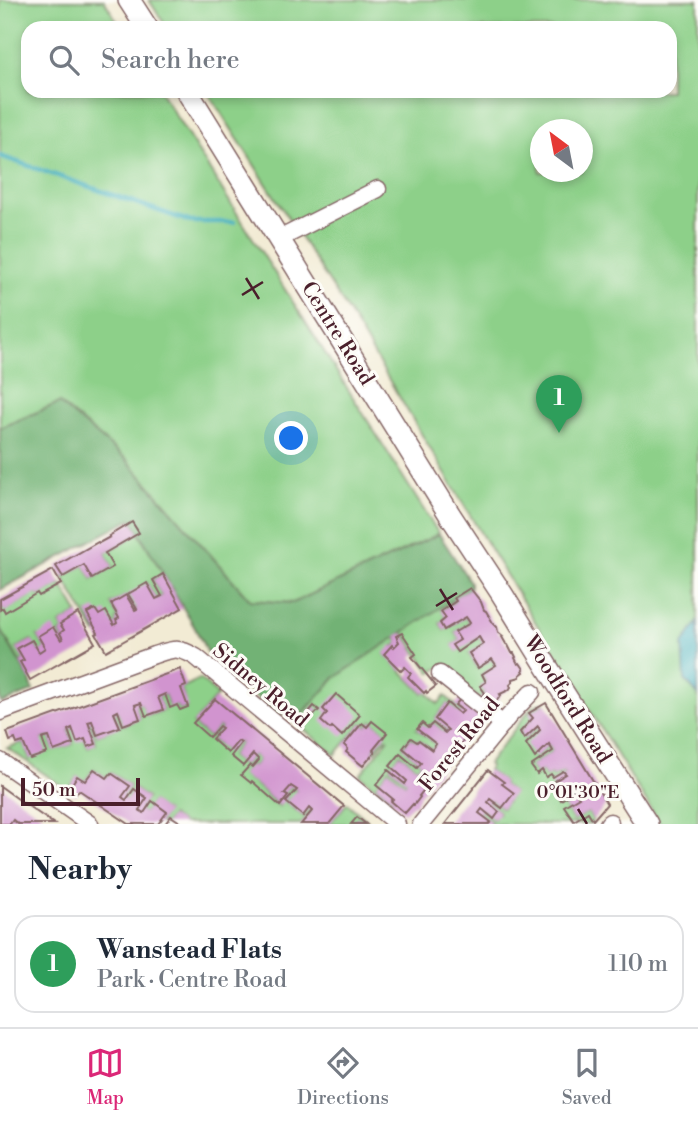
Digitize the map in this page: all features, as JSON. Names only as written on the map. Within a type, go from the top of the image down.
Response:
[{"type":"main road","points":[[129,0],[142,21]]},
{"type":"main road","name":"Centre Road","points":[[191,98],[490,574]]},
{"type":"main road","name":"Woodford Road","points":[[490,574],[647,824]]},
{"type":"street","points":[[279,239],[378,189]]},
{"type":"street","name":"Sidney Road","points":[[0,712],[176,648],[196,657],[397,824]]},
{"type":"street","points":[[440,674],[503,724]]},
{"type":"street","name":"Forest Road","points":[[421,824],[532,692]]},
{"type":"street","points":[[0,761],[90,824]]},
{"type":"green space","points":[[0,0],[104,0],[117,21],[21,21],[21,98],[164,98],[439,534],[293,603],[250,600],[126,459],[59,403],[0,428]]},
{"type":"green space","points":[[149,0],[698,0],[698,824],[660,824],[349,313],[211,98],[677,98],[677,21],[162,21]]},
{"type":"green space","points":[[59,403],[126,459],[250,600],[293,603],[439,534],[470,582],[470,588],[336,677],[295,722],[283,713],[279,717],[209,656],[131,519],[0,590],[0,428]]},
{"type":"green space","points":[[139,533],[163,574],[153,580],[162,596],[156,599],[147,583],[137,609],[135,610],[126,596],[111,604],[119,618],[114,625],[99,615],[88,613],[98,633],[96,634],[63,577],[84,565],[92,579],[113,567],[105,553]]},
{"type":"green space","points":[[61,584],[78,613],[60,624],[64,630],[60,633],[63,639],[38,636],[45,648],[39,652],[31,640],[17,648],[24,660],[20,662],[0,628],[0,610],[3,608],[5,611],[37,593],[39,596]]},
{"type":"green space","points":[[454,598],[456,601],[442,610],[446,618],[440,623],[444,630],[466,617],[470,623],[455,632],[460,640],[453,645],[457,651],[479,637],[483,644],[469,654],[478,668],[492,659],[496,665],[482,674],[486,682],[481,686],[485,693],[480,699],[459,684],[446,664],[431,673],[403,632]]},
{"type":"green space","points":[[0,628],[30,680],[33,691],[2,703],[0,700]]},
{"type":"green space","points":[[396,636],[399,642],[385,654],[423,693],[426,691],[438,704],[445,696],[463,711],[460,714],[447,704],[435,719],[448,730],[445,733],[433,723],[428,728],[417,729],[436,744],[432,750],[419,740],[417,742],[411,738],[403,747],[421,763],[417,768],[400,754],[390,767],[407,781],[405,784],[388,770],[376,785],[393,799],[391,801],[360,775],[388,740],[386,738],[375,752],[373,750],[386,733],[372,721],[367,727],[362,723],[335,755],[295,722],[336,677]]},
{"type":"green space","points":[[200,679],[218,695],[193,724],[209,737],[219,726],[222,728],[212,740],[228,752],[238,741],[241,743],[231,756],[243,766],[253,754],[259,760],[253,767],[250,765],[242,775],[279,806],[287,797],[284,794],[291,786],[297,790],[287,803],[303,816],[309,808],[312,811],[301,824],[183,824],[171,816],[165,824],[159,823],[166,812],[152,802],[144,813],[139,810],[147,798],[134,789],[126,800],[122,797],[130,786],[111,773],[107,778],[94,769],[85,781],[77,777],[68,790],[7,748],[23,742],[30,759],[42,739],[49,737],[54,750],[73,744],[68,730],[72,728],[85,739],[88,747],[96,743],[88,722],[92,721],[97,735],[120,726],[114,713],[118,711],[124,725],[140,718],[135,705],[141,703],[147,716],[163,711],[158,697],[165,694],[169,707],[177,705],[180,710],[187,707],[181,688]]},
{"type":"green space","points":[[546,703],[530,713],[533,718],[520,732],[525,739],[538,726],[540,730],[536,757],[549,744],[553,751],[531,766],[537,774],[542,770],[546,777],[551,774],[553,777],[563,771],[566,774],[552,783],[561,799],[575,791],[579,797],[565,807],[574,821],[588,812],[593,820],[590,824],[489,824],[491,821],[479,813],[482,809],[494,819],[499,812],[488,802],[490,799],[502,808],[513,793],[488,770],[488,764],[530,709]]},
{"type":"green space","points":[[347,803],[371,824],[366,824],[357,817],[351,824],[329,824]]},
{"type":"water","points":[[698,622],[698,695],[685,680],[683,644]]},
{"type":"building","points":[[132,522],[139,533],[105,553],[113,567],[92,579],[84,565],[63,577],[56,566]]},
{"type":"building","points":[[53,570],[61,584],[39,596],[37,593],[5,612],[3,608],[0,610],[0,599]]},
{"type":"building","points":[[163,574],[182,608],[106,651],[87,613],[95,609],[99,615],[106,611],[114,625],[119,618],[111,604],[126,595],[135,610],[137,609],[128,594],[147,583],[156,599],[162,596],[153,580]]},
{"type":"building","points":[[470,588],[514,653],[518,664],[524,669],[520,677],[513,679],[509,690],[500,694],[491,708],[480,699],[485,693],[480,686],[486,682],[482,674],[496,665],[492,659],[478,668],[469,653],[483,644],[479,637],[457,652],[452,645],[460,640],[455,632],[470,623],[466,617],[444,630],[440,623],[446,618],[441,611],[456,601],[454,598]]},
{"type":"building","points":[[78,613],[95,643],[30,680],[20,662],[24,660],[17,648],[32,640],[39,652],[45,648],[38,636],[53,627],[61,640],[63,639],[60,633],[64,630],[60,624]]},
{"type":"building","points":[[402,633],[416,654],[412,657],[436,686],[427,693],[408,677],[411,673],[405,667],[401,671],[384,654],[399,642],[396,636]]},
{"type":"building","points":[[180,669],[186,686],[181,688],[188,707],[180,710],[177,705],[170,708],[165,694],[158,697],[163,710],[146,716],[141,703],[135,705],[140,719],[123,725],[118,711],[114,713],[120,727],[97,735],[92,721],[88,722],[96,744],[88,747],[85,739],[77,742],[72,728],[68,730],[73,744],[54,751],[49,737],[42,739],[47,753],[30,759],[23,742],[17,744],[15,739],[10,741],[7,732]]},
{"type":"building","points":[[336,694],[360,715],[342,736],[321,721],[327,713],[323,709]]},
{"type":"building","points":[[462,697],[484,715],[405,813],[376,785],[388,770],[405,784],[407,781],[390,766],[400,754],[417,768],[421,763],[403,748],[411,738],[417,742],[419,740],[432,750],[436,744],[417,729],[422,723],[428,728],[433,723],[445,733],[448,730],[435,719],[447,703],[460,714],[463,711],[455,705]]},
{"type":"building","points":[[215,699],[344,806],[329,824],[301,824],[312,811],[309,808],[303,816],[286,802],[297,790],[291,786],[284,794],[288,796],[280,806],[252,781],[251,783],[241,775],[259,760],[253,754],[243,766],[231,756],[241,743],[238,741],[228,753],[212,739],[222,728],[219,726],[209,737],[193,723]]},
{"type":"building","points":[[546,703],[607,804],[593,820],[588,812],[574,821],[564,806],[579,797],[575,791],[561,800],[551,783],[566,774],[563,771],[553,777],[551,774],[546,777],[542,770],[537,774],[531,766],[553,751],[549,744],[535,758],[526,744],[540,730],[538,726],[524,739],[520,732],[533,718],[529,713]]},
{"type":"building","points":[[314,706],[319,710],[312,717],[308,713]]},
{"type":"building","points":[[372,721],[387,733],[363,766],[346,752],[348,749],[344,745],[362,723],[367,727]]},
{"type":"building","points":[[94,769],[107,778],[111,773],[130,786],[122,797],[126,800],[134,789],[147,798],[139,810],[144,813],[152,801],[167,812],[158,824],[129,824],[79,790],[75,795],[68,790],[77,776],[85,781]]},
{"type":"building","points":[[488,770],[514,793],[502,808],[490,799],[488,802],[499,812],[494,819],[482,809],[479,813],[491,822],[489,824],[445,824]]},
{"type":"building","points":[[0,786],[54,824],[18,824],[13,820],[10,824],[0,824]]},
{"type":"building","points":[[171,816],[183,824],[165,824]]},
{"type":"building","points":[[357,817],[366,824],[351,824]]},
{"type":"waterway","points":[[0,156],[191,222],[234,222]]},
{"type":"place","name":"Wanstead Flats","points":[[559,433]]}]
